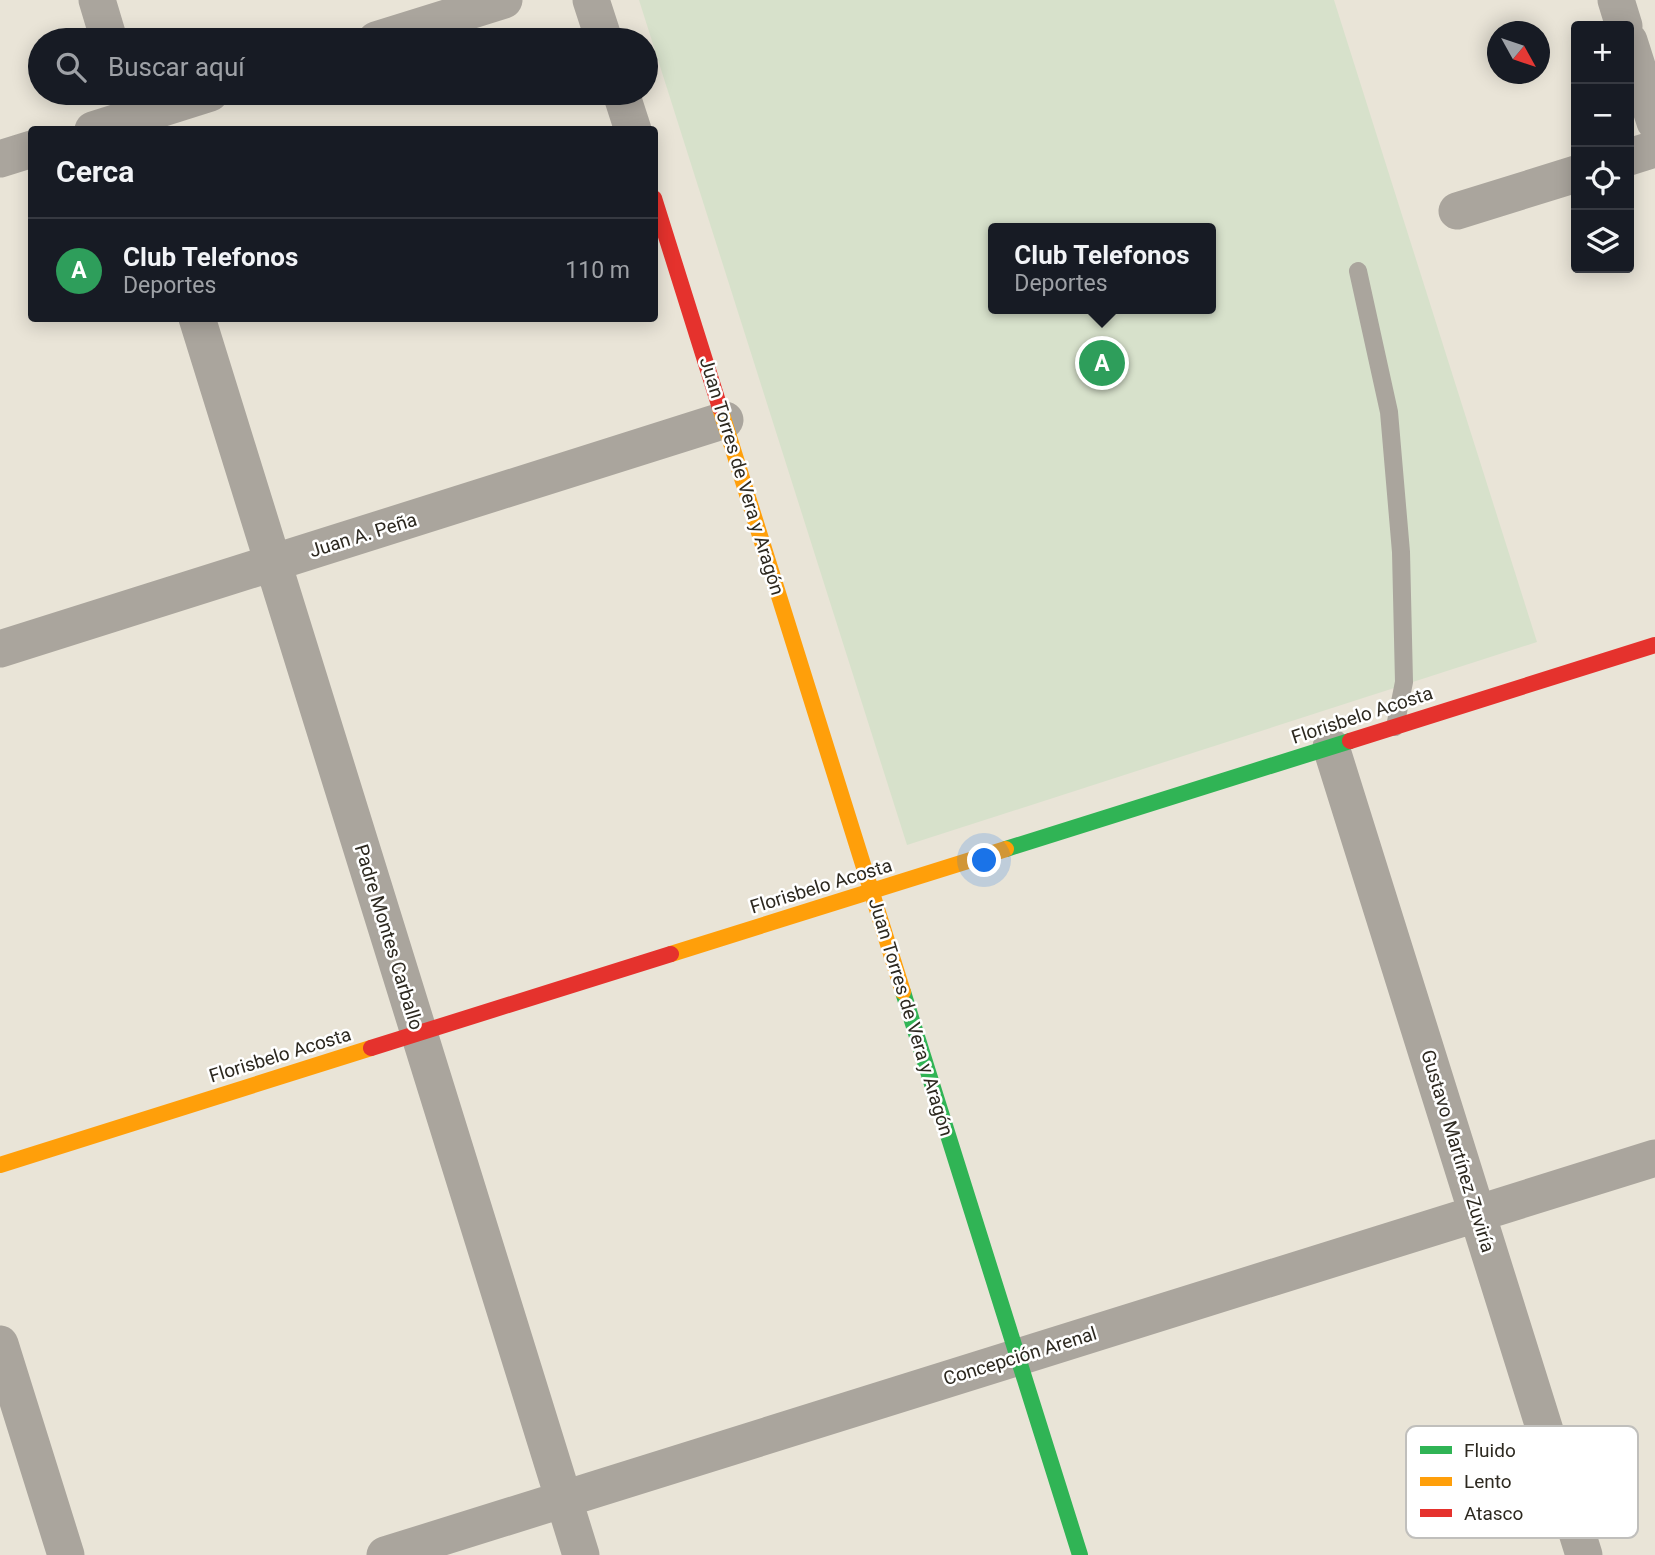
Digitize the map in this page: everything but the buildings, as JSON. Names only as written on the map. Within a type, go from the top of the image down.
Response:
[{"type":"street","points":[[97,0],[105,28]]},
{"type":"street","points":[[414,28],[504,0]]},
{"type":"street","points":[[591,0],[600,28]]},
{"type":"street","points":[[1615,0],[1622,21]]},
{"type":"street","points":[[1634,57],[1655,122]]},
{"type":"street","points":[[102,126],[132,113],[163,105]]},
{"type":"street","points":[[625,105],[632,126]]},
{"type":"street","points":[[1634,155],[1655,149]]},
{"type":"street","points":[[0,159],[28,150]]},
{"type":"street","points":[[1457,211],[1571,176]]},
{"type":"street","name":"Juan Torres de Vera y Aragón","points":[[658,211],[1080,1555]]},
{"type":"street","name":"Padre Montes Carballo","points":[[198,322],[581,1555]]},
{"type":"street","name":"Juan A. Peña","points":[[0,649],[725,420]]},
{"type":"street","name":"Florisbelo Acosta","points":[[0,1165],[1655,645]]},
{"type":"street","name":"Gustavo Martínez Zuviría","points":[[1331,747],[1544,1426]]},
{"type":"street","name":"Concepción Arenal","points":[[386,1555],[1655,1158]]},
{"type":"street","points":[[0,1344],[66,1555]]},
{"type":"street","name":"Gustavo Martínez Zuviría","points":[[1579,1538],[1584,1555]]},
{"type":"lane","points":[[1358,271],[1389,412],[1401,552],[1404,682],[1395,727]]},
{"type":"green space","points":[[639,0],[1334,0],[1537,642],[907,845],[658,60],[658,28],[648,28]]},
{"type":"traffic: fast","points":[[1006,849],[1350,741]]},
{"type":"traffic: fast","points":[[903,992],[1080,1555]]},
{"type":"traffic: slow","points":[[720,408],[903,992]]},
{"type":"traffic: slow","points":[[671,954],[1006,849]]},
{"type":"traffic: slow","points":[[0,1165],[371,1048]]},
{"type":"traffic: jam","points":[[658,211],[720,408]]},
{"type":"traffic: jam","points":[[1350,741],[1655,645]]},
{"type":"traffic: jam","points":[[371,1048],[671,954]]},
{"type":"place","name":"Club Telefonos","points":[[1102,363]]}]
